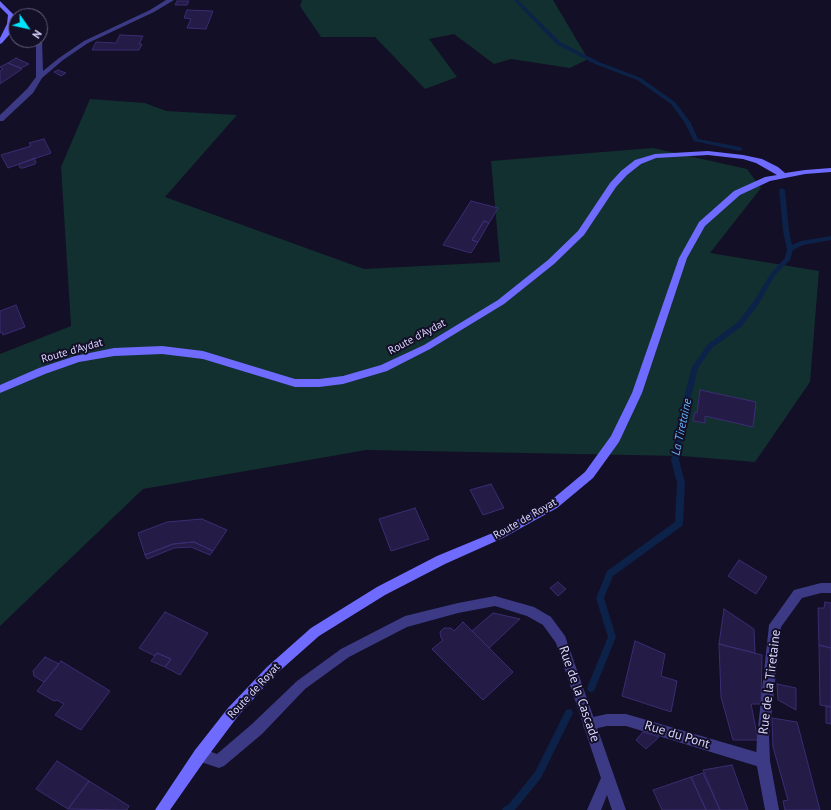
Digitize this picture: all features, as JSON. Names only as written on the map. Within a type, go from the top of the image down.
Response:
[{"type":"main road","points":[[0,3],[8,12]]},
{"type":"main road","points":[[0,42],[8,32]]},
{"type":"main road","name":"Route d'Aydat","points":[[0,389],[42,371],[78,359],[114,352],[162,350],[203,355],[295,383],[320,383],[343,380],[384,368],[427,347],[501,302],[551,262],[581,234],[613,185],[624,173],[638,162],[662,156],[708,153],[743,157],[759,161],[775,169],[783,176]]},
{"type":"main road","name":"Route de Royat","points":[[162,810],[200,755],[233,712],[271,672],[315,632],[381,591],[441,560],[500,535],[553,505],[589,475],[615,439],[637,393],[683,258],[702,224],[737,193],[768,179],[805,172],[831,170]]},
{"type":"street","points":[[0,119],[25,95],[40,77],[61,59],[86,42],[172,0]]},
{"type":"street","points":[[39,48],[40,77]]},
{"type":"street","name":"Rue de la Tiretaine","points":[[772,810],[763,761],[763,737],[775,625],[798,594],[821,588],[831,588]]},
{"type":"street","name":"Rue de la Cascade","points":[[200,755],[219,761],[257,729],[301,685],[345,653],[405,622],[458,608],[495,601],[530,611],[546,621],[561,640],[619,810]]},
{"type":"street","name":"Rue du Pont","points":[[589,724],[607,720],[626,720],[763,761]]},
{"type":"street","points":[[594,810],[608,778]]},
{"type":"green space","points":[[302,0],[553,0],[588,59],[570,68],[511,59],[494,64],[454,34],[429,39],[457,77],[425,89],[375,37],[321,37],[300,6]]},
{"type":"green space","points":[[90,99],[145,103],[166,111],[237,115],[165,197],[364,269],[500,262],[491,161],[653,148],[747,169],[761,188],[710,253],[819,271],[810,382],[755,462],[682,456],[366,450],[143,489],[0,626],[0,354],[71,326],[61,167]]},
{"type":"building","points":[[177,1],[189,1],[187,5],[175,5]]},
{"type":"building","points":[[187,10],[213,11],[206,29],[187,28],[191,19],[184,18]]},
{"type":"building","points":[[120,35],[143,36],[139,44],[142,44],[139,50],[92,50],[96,42],[116,43]]},
{"type":"building","points":[[16,58],[29,64],[21,68],[8,63]]},
{"type":"building","points":[[8,63],[22,69],[0,84],[0,71],[3,69],[0,67]]},
{"type":"building","points":[[58,70],[66,73],[61,76],[54,72]]},
{"type":"building","points":[[44,139],[51,153],[8,168],[1,155],[31,146],[29,143]]},
{"type":"building","points":[[34,158],[36,162],[35,164],[20,168],[19,164]]},
{"type":"building","points":[[471,201],[498,208],[489,223],[484,221],[472,240],[478,242],[471,253],[443,245]]},
{"type":"building","points":[[484,221],[489,223],[478,242],[472,240]]},
{"type":"building","points":[[16,305],[25,327],[3,335],[2,332],[0,333],[0,311]]},
{"type":"building","points":[[700,390],[756,402],[753,427],[705,416],[705,423],[693,421],[695,412],[697,413]]},
{"type":"building","points":[[491,484],[504,508],[483,515],[470,490]]},
{"type":"building","points":[[415,508],[429,539],[391,551],[379,519]]},
{"type":"building","points":[[202,519],[227,530],[213,551],[194,542],[173,544],[145,555],[138,533],[167,522]]},
{"type":"building","points":[[194,542],[213,551],[210,555],[191,547],[174,548],[147,559],[145,555],[173,544]]},
{"type":"building","points":[[739,560],[767,577],[756,594],[728,576]]},
{"type":"building","points":[[558,582],[566,589],[558,596],[550,588]]},
{"type":"building","points":[[825,602],[831,603],[831,648],[819,645],[818,608],[824,608]]},
{"type":"building","points":[[724,609],[754,629],[755,653],[719,644]]},
{"type":"building","points":[[165,612],[208,633],[180,675],[165,667],[171,659],[157,653],[155,656],[139,648]]},
{"type":"building","points":[[493,613],[520,619],[489,648],[472,631]]},
{"type":"building","points":[[463,622],[513,672],[483,700],[432,649],[443,640],[440,632],[444,628],[451,628],[454,631]]},
{"type":"building","points":[[635,641],[665,654],[661,676],[677,681],[671,712],[622,696]]},
{"type":"building","points":[[719,644],[762,655],[761,704],[751,704],[758,740],[733,740],[721,697]]},
{"type":"building","points":[[819,645],[831,648],[831,707],[820,705]]},
{"type":"building","points":[[157,653],[171,659],[165,667],[151,661]]},
{"type":"building","points":[[45,657],[59,664],[44,682],[34,676],[33,671]]},
{"type":"building","points":[[61,661],[110,691],[81,730],[55,715],[64,704],[57,700],[54,701],[37,691]]},
{"type":"building","points":[[777,684],[796,688],[796,710],[778,700]]},
{"type":"building","points":[[826,706],[831,707],[831,724],[826,723]]},
{"type":"building","points":[[772,718],[797,722],[820,810],[785,810],[783,801],[788,800],[773,747]]},
{"type":"building","points":[[643,732],[659,737],[646,749],[636,740]]},
{"type":"building","points":[[57,761],[89,781],[68,809],[36,789]]},
{"type":"building","points":[[732,765],[748,810],[720,810],[703,770]]},
{"type":"building","points":[[703,773],[720,810],[706,810],[691,777]]},
{"type":"building","points":[[691,777],[706,810],[662,810],[653,790]]},
{"type":"building","points":[[89,781],[129,806],[127,810],[68,809]]},
{"type":"waterway","points":[[516,0],[558,43],[597,63],[639,79],[673,103],[688,123],[696,140],[740,149]]},
{"type":"waterway","points":[[782,190],[786,231],[790,249]]},
{"type":"waterway","name":"La Tiretaine","points":[[790,249],[801,243],[831,238]]},
{"type":"waterway","name":"La Tiretaine","points":[[591,688],[612,637],[600,598],[610,574],[679,524],[681,483],[675,460],[682,419],[695,367],[710,346],[739,325],[756,303],[773,274],[788,259],[790,249]]},
{"type":"waterway","name":"La Tiretaine","points":[[507,810],[511,808],[538,775],[569,713]]}]
